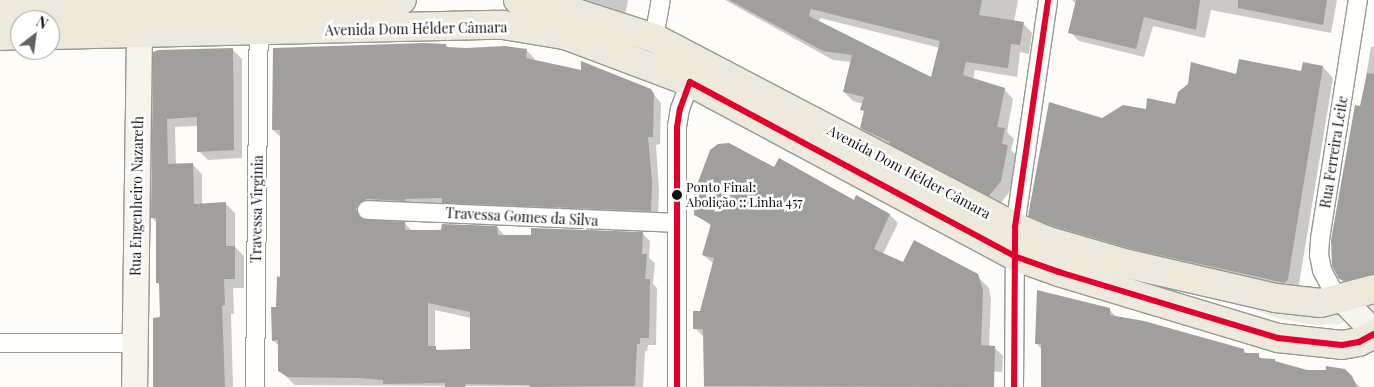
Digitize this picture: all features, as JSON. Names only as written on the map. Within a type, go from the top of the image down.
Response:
[{"type":"main road","name":"Avenida Dom Hélder Câmara","points":[[3,14],[212,2],[402,0]]},
{"type":"main road","name":"Avenida Dom Hélder Câmara","points":[[518,0],[567,10],[654,38],[1015,227],[1045,240],[1128,264],[1238,291],[1275,298],[1321,303],[1374,289]]},
{"type":"main road","name":"Avenida Dom Hélder Câmara","points":[[60,35],[260,32],[503,25],[565,35],[648,64],[690,82],[1014,256],[1059,272],[1278,338],[1312,344],[1342,345],[1359,342],[1374,333]]},
{"type":"street","points":[[654,38],[661,0]]},
{"type":"street","points":[[1014,387],[1015,227],[1048,0]]},
{"type":"street","name":"Rua Ferreira Leite","points":[[1341,298],[1332,289],[1324,275],[1319,255],[1358,0]]},
{"type":"street","name":"Rua Engenheiro Nazareth","points":[[130,6],[139,34],[134,387]]},
{"type":"street","name":"Travessa Virginia","points":[[255,387],[260,32]]},
{"type":"street","points":[[677,387],[677,127],[680,109],[690,82]]},
{"type":"street","name":"Travessa Gomes da Silva","points":[[367,210],[677,223]]},
{"type":"street","points":[[1341,298],[1374,333]]},
{"type":"street","points":[[0,343],[136,343]]},
{"type":"shaded area","points":[[1374,297],[1374,313],[1339,324],[1313,325],[1276,318],[1242,305],[1285,309]]},
{"type":"building","points":[[729,0],[982,0],[979,15],[1024,22],[1020,45],[1011,44],[1008,68],[966,62],[963,75],[1005,88],[997,127],[1005,128],[1002,144],[1008,145],[1001,181],[989,196],[889,144],[890,142],[860,128],[864,111],[860,110],[864,97],[843,92],[852,55],[823,51]],"holes":[[[811,9],[940,41],[931,77],[809,16]]]},
{"type":"building","points":[[1076,0],[1200,0],[1196,30],[1144,17],[1136,49],[1068,33]]},
{"type":"building","points":[[1238,0],[1327,0],[1323,25],[1238,8]]},
{"type":"building","points":[[424,43],[446,44],[446,47],[466,48],[505,46],[527,49],[526,58],[581,70],[581,61],[651,89],[654,94],[653,137],[648,137],[652,182],[651,211],[442,203],[442,198],[405,199],[405,201],[367,199],[358,204],[356,209],[362,219],[405,222],[405,230],[441,230],[442,224],[497,226],[498,235],[531,235],[531,228],[643,232],[642,254],[647,254],[645,279],[650,279],[649,338],[640,338],[640,344],[637,344],[635,386],[529,387],[530,385],[466,384],[465,387],[445,387],[445,383],[383,384],[383,380],[360,378],[288,377],[278,371],[278,340],[272,341],[271,307],[276,307],[277,276],[280,277],[280,130],[272,130],[273,48]],"holes":[[[428,303],[470,312],[470,349],[436,350],[436,346],[428,346]]]},
{"type":"building","points":[[233,48],[234,150],[197,152],[197,117],[167,119],[168,164],[193,163],[194,204],[226,202],[226,246],[235,246],[235,279],[224,279],[225,305],[222,306],[225,387],[153,387],[153,318],[160,317],[159,283],[156,283],[156,218],[151,218],[153,52],[158,50]]},
{"type":"building","points":[[1239,59],[1301,71],[1303,62],[1323,66],[1288,279],[1285,283],[1132,249],[1050,225],[1028,216],[1049,102],[1102,118],[1123,105],[1146,109],[1147,98],[1175,104],[1178,92],[1188,84],[1191,62],[1236,74]]},
{"type":"building","points":[[1367,73],[1374,74],[1374,274],[1345,281],[1339,279],[1332,266],[1331,240],[1355,105],[1360,106]]},
{"type":"building","points":[[729,143],[774,167],[779,158],[854,200],[856,195],[890,214],[874,249],[903,262],[914,240],[978,274],[983,290],[981,345],[995,346],[994,387],[704,386],[703,329],[693,329],[693,311],[700,311],[714,258],[702,255],[711,224],[694,215],[695,190],[710,150],[718,144]]},
{"type":"building","points":[[1037,290],[1110,308],[1110,315],[1144,321],[1244,349],[1244,353],[1259,353],[1259,358],[1275,359],[1275,361],[1307,370],[1326,370],[1326,366],[1345,369],[1352,376],[1357,387],[1041,387],[1041,344],[1035,344]]},
{"type":"transit line","name":"457","points":[[1014,387],[1015,227],[1048,0]]},
{"type":"transit line","name":"457","points":[[677,387],[677,127],[680,109],[690,82],[1014,256],[1059,272],[1278,338],[1342,345],[1359,342],[1374,334]]},
{"type":"place","name":"Ponto Final: Abolição :: Linha 457","points":[[677,195]]}]
